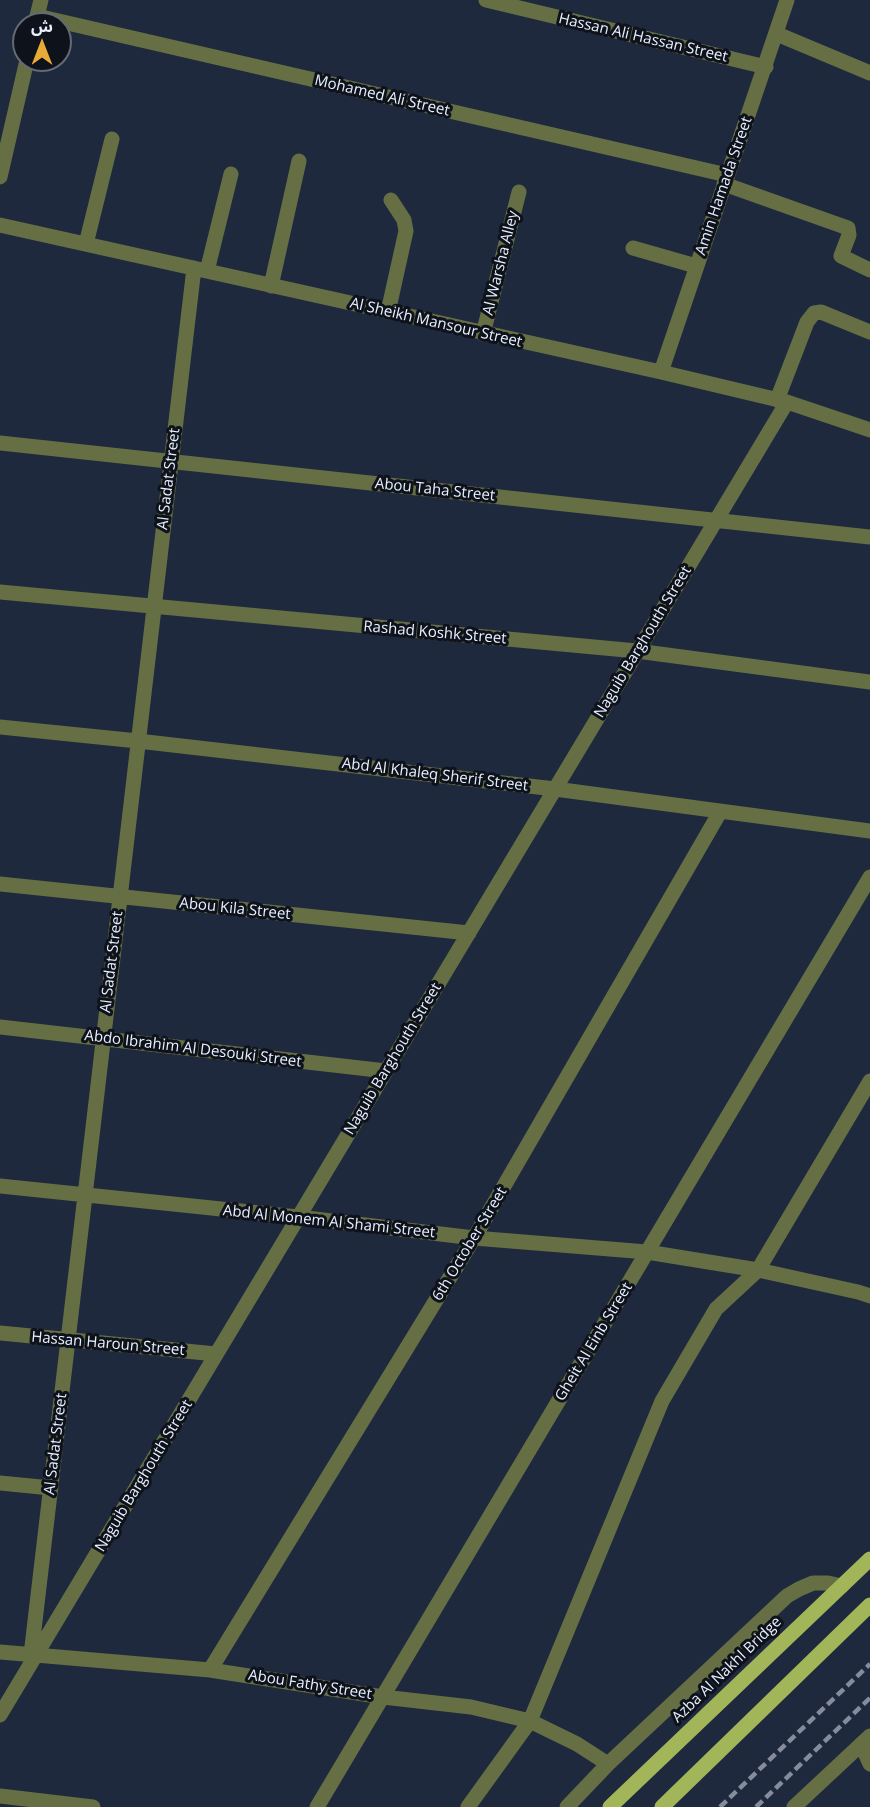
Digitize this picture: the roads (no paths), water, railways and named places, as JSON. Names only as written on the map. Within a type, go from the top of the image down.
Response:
[{"type":"main road","name":"Azba Al Nakhl Bridge","points":[[610,1807],[870,1559]]},
{"type":"main road","points":[[662,1807],[870,1605]]},
{"type":"street","name":"Hassan Ali Hassan Street","points":[[486,0],[766,67]]},
{"type":"street","name":"Amin Hamada Street","points":[[661,372],[788,0]]},
{"type":"street","name":"Mohamed Ali Street","points":[[72,28],[726,179],[848,228],[849,233],[841,256],[870,270]]},
{"type":"street","points":[[777,34],[870,73]]},
{"type":"street","points":[[0,177],[24,72]]},
{"type":"street","points":[[86,244],[112,139]]},
{"type":"street","points":[[271,286],[299,161]]},
{"type":"street","name":"Al Sadat Street","points":[[34,1655],[51,1488],[171,461],[200,270],[231,174]]},
{"type":"street","name":"Al Warsha Alley","points":[[483,334],[519,192]]},
{"type":"street","points":[[388,312],[406,231],[404,220],[391,200]]},
{"type":"street","name":"Al Sheikh Mansour Street","points":[[0,225],[661,372],[782,401],[870,430]]},
{"type":"street","points":[[633,249],[696,266]]},
{"type":"street","name":"Naguib Barghouth Street","points":[[0,1715],[716,521],[782,401],[809,318],[814,313],[821,312],[870,332]]},
{"type":"street","name":"Abou Taha Street","points":[[0,443],[870,537]]},
{"type":"street","name":"Rashad Koshk Street","points":[[0,592],[638,651],[870,682]]},
{"type":"street","name":"Abd Al Khaleq Sherif Street","points":[[0,727],[555,789],[870,831]]},
{"type":"street","name":"6th October Street","points":[[210,1670],[474,1238],[720,812]]},
{"type":"street","name":"Gheit Al Einb Street","points":[[317,1807],[870,877]]},
{"type":"street","name":"Abou Kila Street","points":[[0,884],[469,933]]},
{"type":"street","name":"Abdo Ibrahim Al Desouki Street","points":[[0,1027],[386,1071]]},
{"type":"street","points":[[468,1807],[530,1721],[662,1401],[716,1309],[758,1270],[870,1081]]},
{"type":"street","name":"Abd Al Monem Al Shami Street","points":[[0,1186],[474,1238],[647,1252],[758,1270],[870,1296]]},
{"type":"street","name":"Hassan Haroun Street","points":[[0,1333],[216,1354]]},
{"type":"street","points":[[0,1483],[51,1488]]},
{"type":"street","points":[[567,1807],[608,1764],[787,1596],[813,1583],[843,1586]]},
{"type":"street","name":"Abou Fathy Street","points":[[0,1652],[210,1670],[383,1697],[471,1707],[530,1721],[577,1744],[608,1764]]},
{"type":"street","points":[[866,1740],[870,1764]]},
{"type":"street","points":[[794,1807],[866,1740]]},
{"type":"street","points":[[0,1796],[93,1807]]},
{"type":"railway","points":[[720,1807],[870,1664]]},
{"type":"railway","points":[[756,1807],[870,1698]]}]
